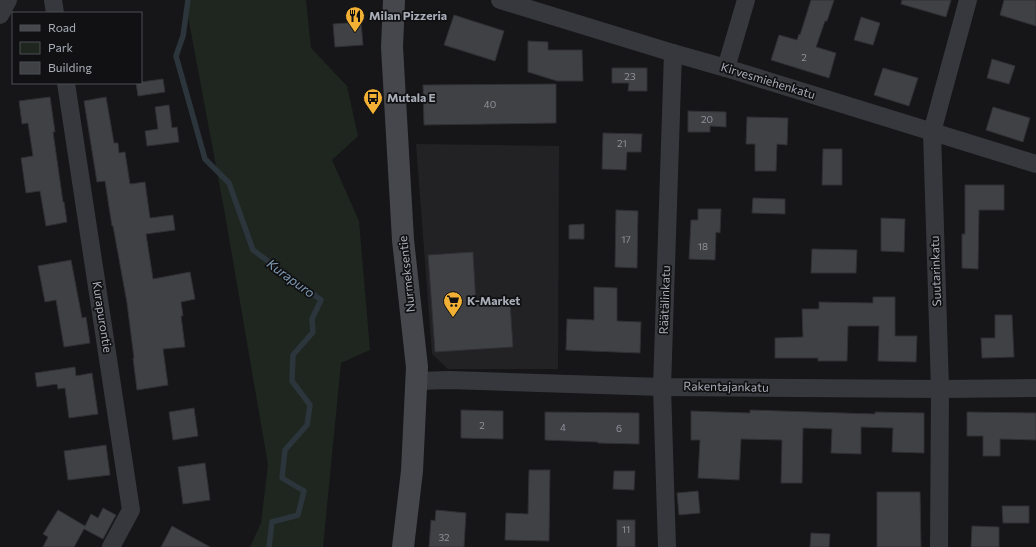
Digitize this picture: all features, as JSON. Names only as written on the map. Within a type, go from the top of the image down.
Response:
[{"type":"street","points":[[0,15],[8,0]]},
{"type":"street","points":[[53,0],[55,12]]},
{"type":"street","name":"Nurmeksentie","points":[[394,0],[392,47],[403,240],[417,367],[412,470],[403,547]]},
{"type":"street","name":"Kirvesmiehenkatu","points":[[500,0],[1036,164]]},
{"type":"street","points":[[726,68],[746,0]]},
{"type":"street","name":"Suutarinkatu","points":[[939,547],[940,389],[932,132],[968,0]]},
{"type":"street","name":"Räätälinkatu","points":[[667,547],[662,387],[673,53]]},
{"type":"street","name":"Kurapurontie","points":[[66,84],[131,510],[110,547]]},
{"type":"street","name":"Rakentajankatu","points":[[417,381],[450,380],[662,387],[940,389],[1036,388]]},
{"type":"shaded area","points":[[416,144],[559,146],[558,369],[448,369],[432,354]]},
{"type":"green space","points":[[185,0],[306,0],[311,48],[347,86],[358,136],[332,160],[359,221],[370,350],[341,363],[323,547],[250,547],[261,523],[268,465],[226,220]]},
{"type":"building","points":[[811,0],[834,0],[816,47],[836,53],[829,78],[771,60],[779,35],[797,40]]},
{"type":"building","points":[[902,0],[951,0],[946,17],[901,4]]},
{"type":"building","points":[[1004,0],[1036,0],[1036,26],[1000,15]]},
{"type":"building","points":[[454,15],[504,31],[495,61],[444,45]]},
{"type":"building","points":[[861,17],[880,23],[873,45],[854,40]]},
{"type":"building","points":[[361,22],[363,45],[335,47],[333,24]]},
{"type":"building","points":[[528,41],[548,42],[548,50],[582,50],[583,81],[557,81],[528,72]]},
{"type":"building","points":[[992,59],[1015,66],[1009,84],[987,78]]},
{"type":"building","points":[[612,68],[647,68],[647,91],[628,91],[629,83],[612,83]]},
{"type":"building","points":[[883,68],[918,78],[909,106],[874,95]]},
{"type":"building","points":[[163,79],[165,92],[138,96],[136,84],[142,84],[142,82]]},
{"type":"building","points":[[556,84],[556,123],[424,125],[423,85]]},
{"type":"building","points":[[50,97],[55,132],[53,132],[67,222],[46,226],[40,191],[26,193],[21,158],[33,156],[28,123],[22,124],[19,101]]},
{"type":"building","points":[[106,97],[114,143],[118,143],[119,153],[125,152],[130,184],[145,182],[150,218],[173,215],[175,230],[146,234],[153,279],[190,272],[195,299],[181,302],[183,316],[181,316],[185,347],[163,349],[168,385],[137,390],[127,303],[105,181],[97,182],[84,101]]},
{"type":"building","points":[[169,105],[172,128],[177,127],[179,142],[147,146],[145,131],[158,129],[155,107]]},
{"type":"building","points":[[993,107],[1030,118],[1023,142],[986,130]]},
{"type":"building","points":[[688,111],[726,112],[726,127],[710,126],[710,132],[688,132]]},
{"type":"building","points":[[747,117],[788,118],[787,145],[777,144],[776,171],[755,171],[755,144],[746,144]]},
{"type":"building","points":[[603,133],[642,134],[641,152],[627,152],[626,170],[602,169]]},
{"type":"building","points":[[823,149],[842,149],[842,185],[822,185]]},
{"type":"building","points":[[965,185],[1004,185],[1004,210],[979,210],[978,269],[962,268],[962,234],[965,234]]},
{"type":"building","points":[[753,198],[785,199],[785,214],[752,213]]},
{"type":"building","points":[[698,209],[721,209],[720,233],[716,232],[715,260],[689,259],[691,220],[698,220]]},
{"type":"building","points":[[616,210],[638,211],[637,268],[615,267]]},
{"type":"building","points":[[881,218],[905,219],[904,252],[881,251]]},
{"type":"building","points":[[584,224],[584,239],[569,239],[569,225]]},
{"type":"building","points":[[812,249],[857,250],[856,273],[811,273]]},
{"type":"building","points":[[473,252],[476,304],[510,302],[513,347],[435,352],[428,255]]},
{"type":"building","points":[[71,260],[82,318],[86,317],[90,343],[64,347],[56,300],[45,302],[38,266]]},
{"type":"building","points":[[594,287],[617,288],[617,321],[641,322],[640,353],[566,350],[567,319],[594,320]]},
{"type":"building","points":[[873,297],[895,297],[895,336],[917,336],[916,362],[878,361],[879,326],[848,326],[847,361],[818,361],[818,358],[775,358],[775,338],[803,337],[802,309],[819,309],[819,302],[873,303]]},
{"type":"building","points":[[995,315],[1012,315],[1014,357],[982,358],[981,338],[995,338]]},
{"type":"building","points":[[75,367],[76,376],[92,373],[98,414],[69,418],[65,388],[58,389],[57,384],[37,387],[35,373]]},
{"type":"building","points":[[194,408],[198,436],[173,440],[169,412]]},
{"type":"building","points":[[461,410],[503,411],[503,439],[461,438]]},
{"type":"building","points":[[750,410],[875,414],[875,412],[924,413],[924,453],[892,452],[893,428],[861,427],[861,454],[831,453],[832,429],[803,428],[802,483],[781,483],[782,440],[741,439],[739,480],[698,478],[700,440],[691,440],[691,411],[750,413]]},
{"type":"building","points":[[545,412],[639,413],[639,444],[545,440]]},
{"type":"building","points":[[967,412],[1036,413],[1036,440],[1000,439],[1000,456],[983,456],[983,436],[967,436]]},
{"type":"building","points":[[106,445],[110,475],[68,480],[64,451]]},
{"type":"building","points":[[205,463],[210,500],[183,504],[178,467]]},
{"type":"building","points":[[529,470],[550,470],[549,541],[505,540],[506,513],[528,514]]},
{"type":"building","points":[[614,471],[635,471],[634,490],[613,489]]},
{"type":"building","points":[[698,491],[700,513],[679,515],[677,493]]},
{"type":"building","points":[[877,492],[920,492],[921,547],[877,547]]},
{"type":"building","points":[[1002,506],[1029,506],[1029,523],[1003,523]]},
{"type":"building","points":[[103,508],[116,515],[103,539],[84,529],[74,547],[43,547],[48,537],[43,534],[58,510],[85,526],[91,514],[98,518]]},
{"type":"building","points":[[436,510],[466,513],[464,547],[429,547],[431,520],[435,521]]},
{"type":"building","points":[[617,520],[635,520],[635,547],[617,547]]},
{"type":"building","points":[[172,526],[210,547],[161,547]]},
{"type":"building","points":[[972,526],[999,527],[999,547],[971,547]]},
{"type":"building","points":[[811,533],[830,534],[829,547],[810,547]]},
{"type":"waterway","name":"Kurapuro","points":[[188,0],[183,36],[176,56],[205,159],[229,183],[253,250],[321,300],[312,319],[313,332],[293,355],[292,381],[310,405],[307,425],[285,450],[282,478],[304,491],[298,515],[272,522],[269,547]]},
{"type":"place","name":"Milan Pizzeria","points":[[355,33]]},
{"type":"place","name":"Mutala E","points":[[373,115]]},
{"type":"place","name":"K-Market","points":[[453,318]]}]
